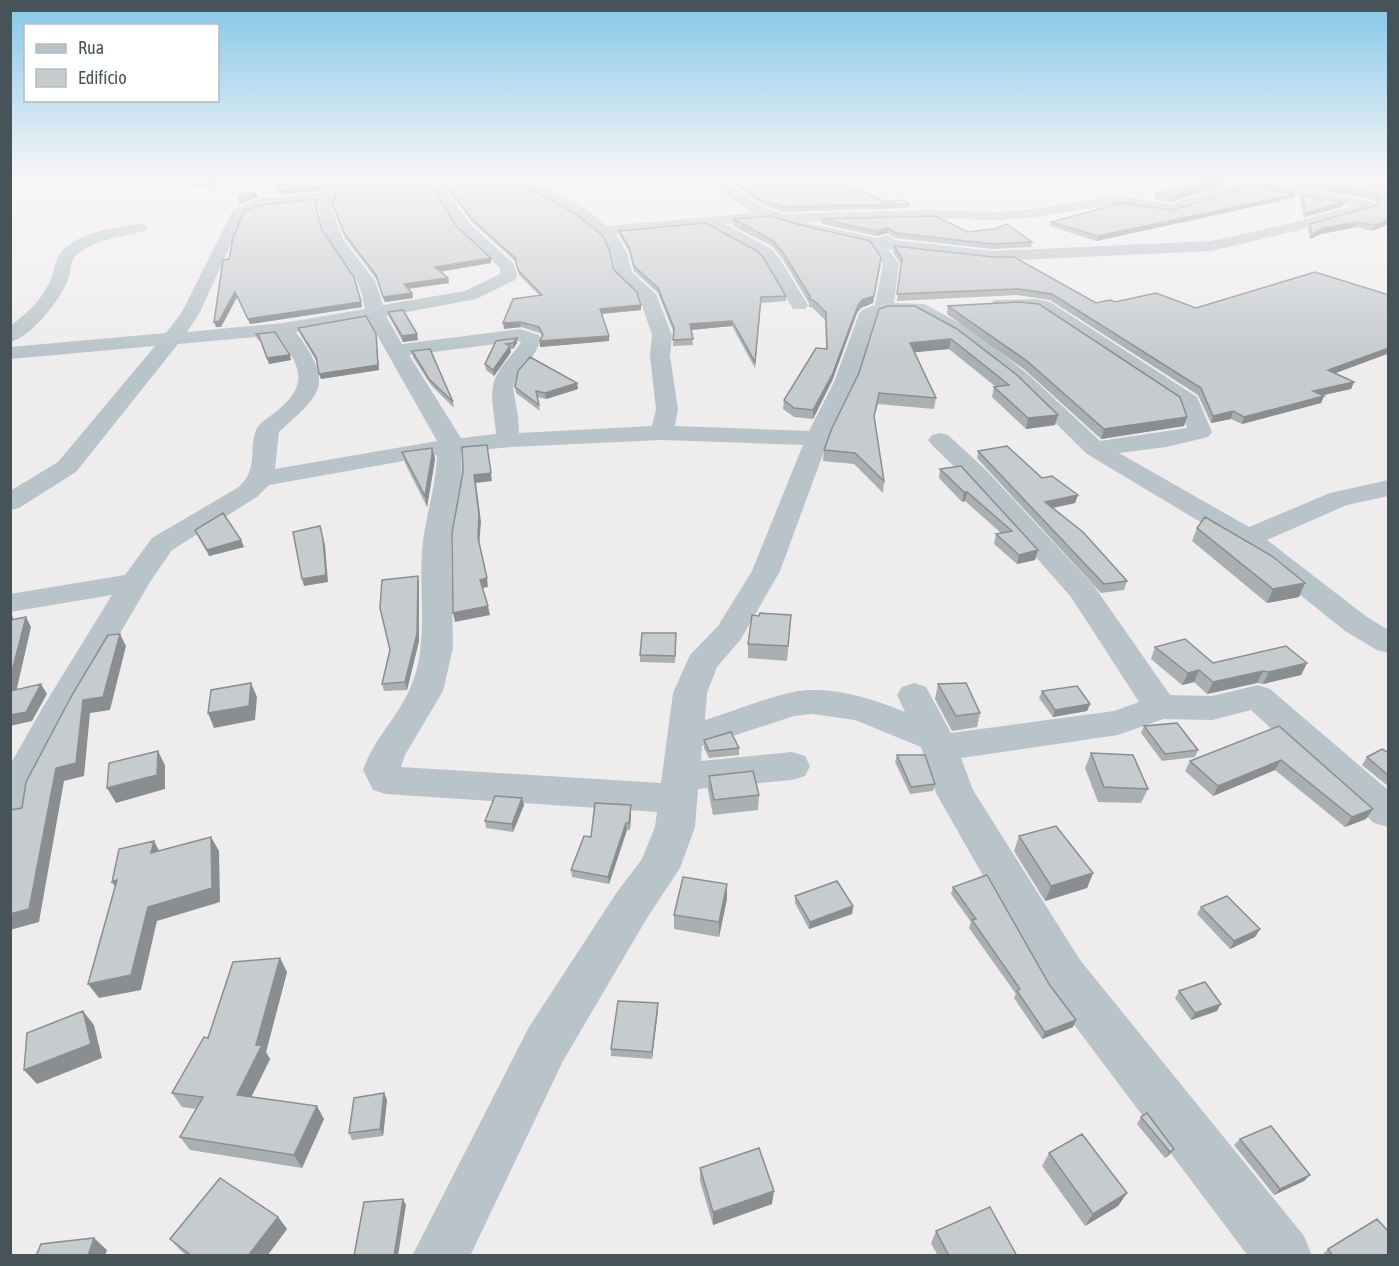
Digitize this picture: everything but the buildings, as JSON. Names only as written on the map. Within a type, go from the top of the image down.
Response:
[{"type":"street","points":[[10,336],[37,315],[46,303],[60,279],[60,271],[67,255],[96,238]]},
{"type":"street","points":[[10,501],[67,467],[193,313],[201,291],[228,238]]},
{"type":"street","points":[[336,238],[366,281],[378,320],[449,438],[449,480],[437,541],[437,648],[426,691],[387,754],[382,770],[386,780],[681,772],[792,766]]},
{"type":"street","points":[[10,353],[283,328],[470,296],[509,276],[508,267],[477,238]]},
{"type":"street","points":[[611,238],[619,253],[624,274],[647,294],[662,335],[660,356],[667,409],[662,433]]},
{"type":"street","points":[[740,238],[764,251],[772,259],[799,304]]},
{"type":"street","points":[[855,238],[876,243],[992,256],[1211,246],[1246,238]]},
{"type":"street","points":[[876,243],[895,238]]},
{"type":"street","points":[[876,243],[891,264],[884,308]]},
{"type":"street","points":[[992,256],[1005,272]]},
{"type":"street","points":[[976,305],[1024,296],[1044,306],[1189,402],[1200,432],[1166,440],[1095,449]]},
{"type":"street","points":[[440,1256],[546,1044],[632,905],[660,868],[675,828],[690,693],[702,663],[730,632],[766,571],[817,438],[845,382],[867,314],[884,308],[953,307]]},
{"type":"street","points":[[918,309],[964,333],[1023,380],[1095,449],[1247,538],[1356,624],[1389,643]]},
{"type":"street","points":[[10,801],[60,707],[135,582],[162,544],[248,492],[261,478],[268,430],[305,396],[309,383],[300,350],[283,328]]},
{"type":"street","points":[[398,350],[520,335],[532,339],[522,358],[507,374],[502,388],[507,416],[507,434],[510,440]]},
{"type":"street","points":[[261,478],[449,446],[510,440],[662,433],[817,438]]},
{"type":"street","points":[[940,440],[977,475],[1083,592],[1160,706]]},
{"type":"street","points":[[1247,538],[1339,499],[1389,488]]},
{"type":"street","points":[[10,603],[135,582]]},
{"type":"street","points":[[914,695],[937,744],[955,793],[1064,975],[1284,1256]]},
{"type":"street","points":[[681,772],[752,719],[780,707],[817,702],[870,712],[937,744],[1118,723],[1160,706],[1212,708],[1258,697],[1389,812]]}]
